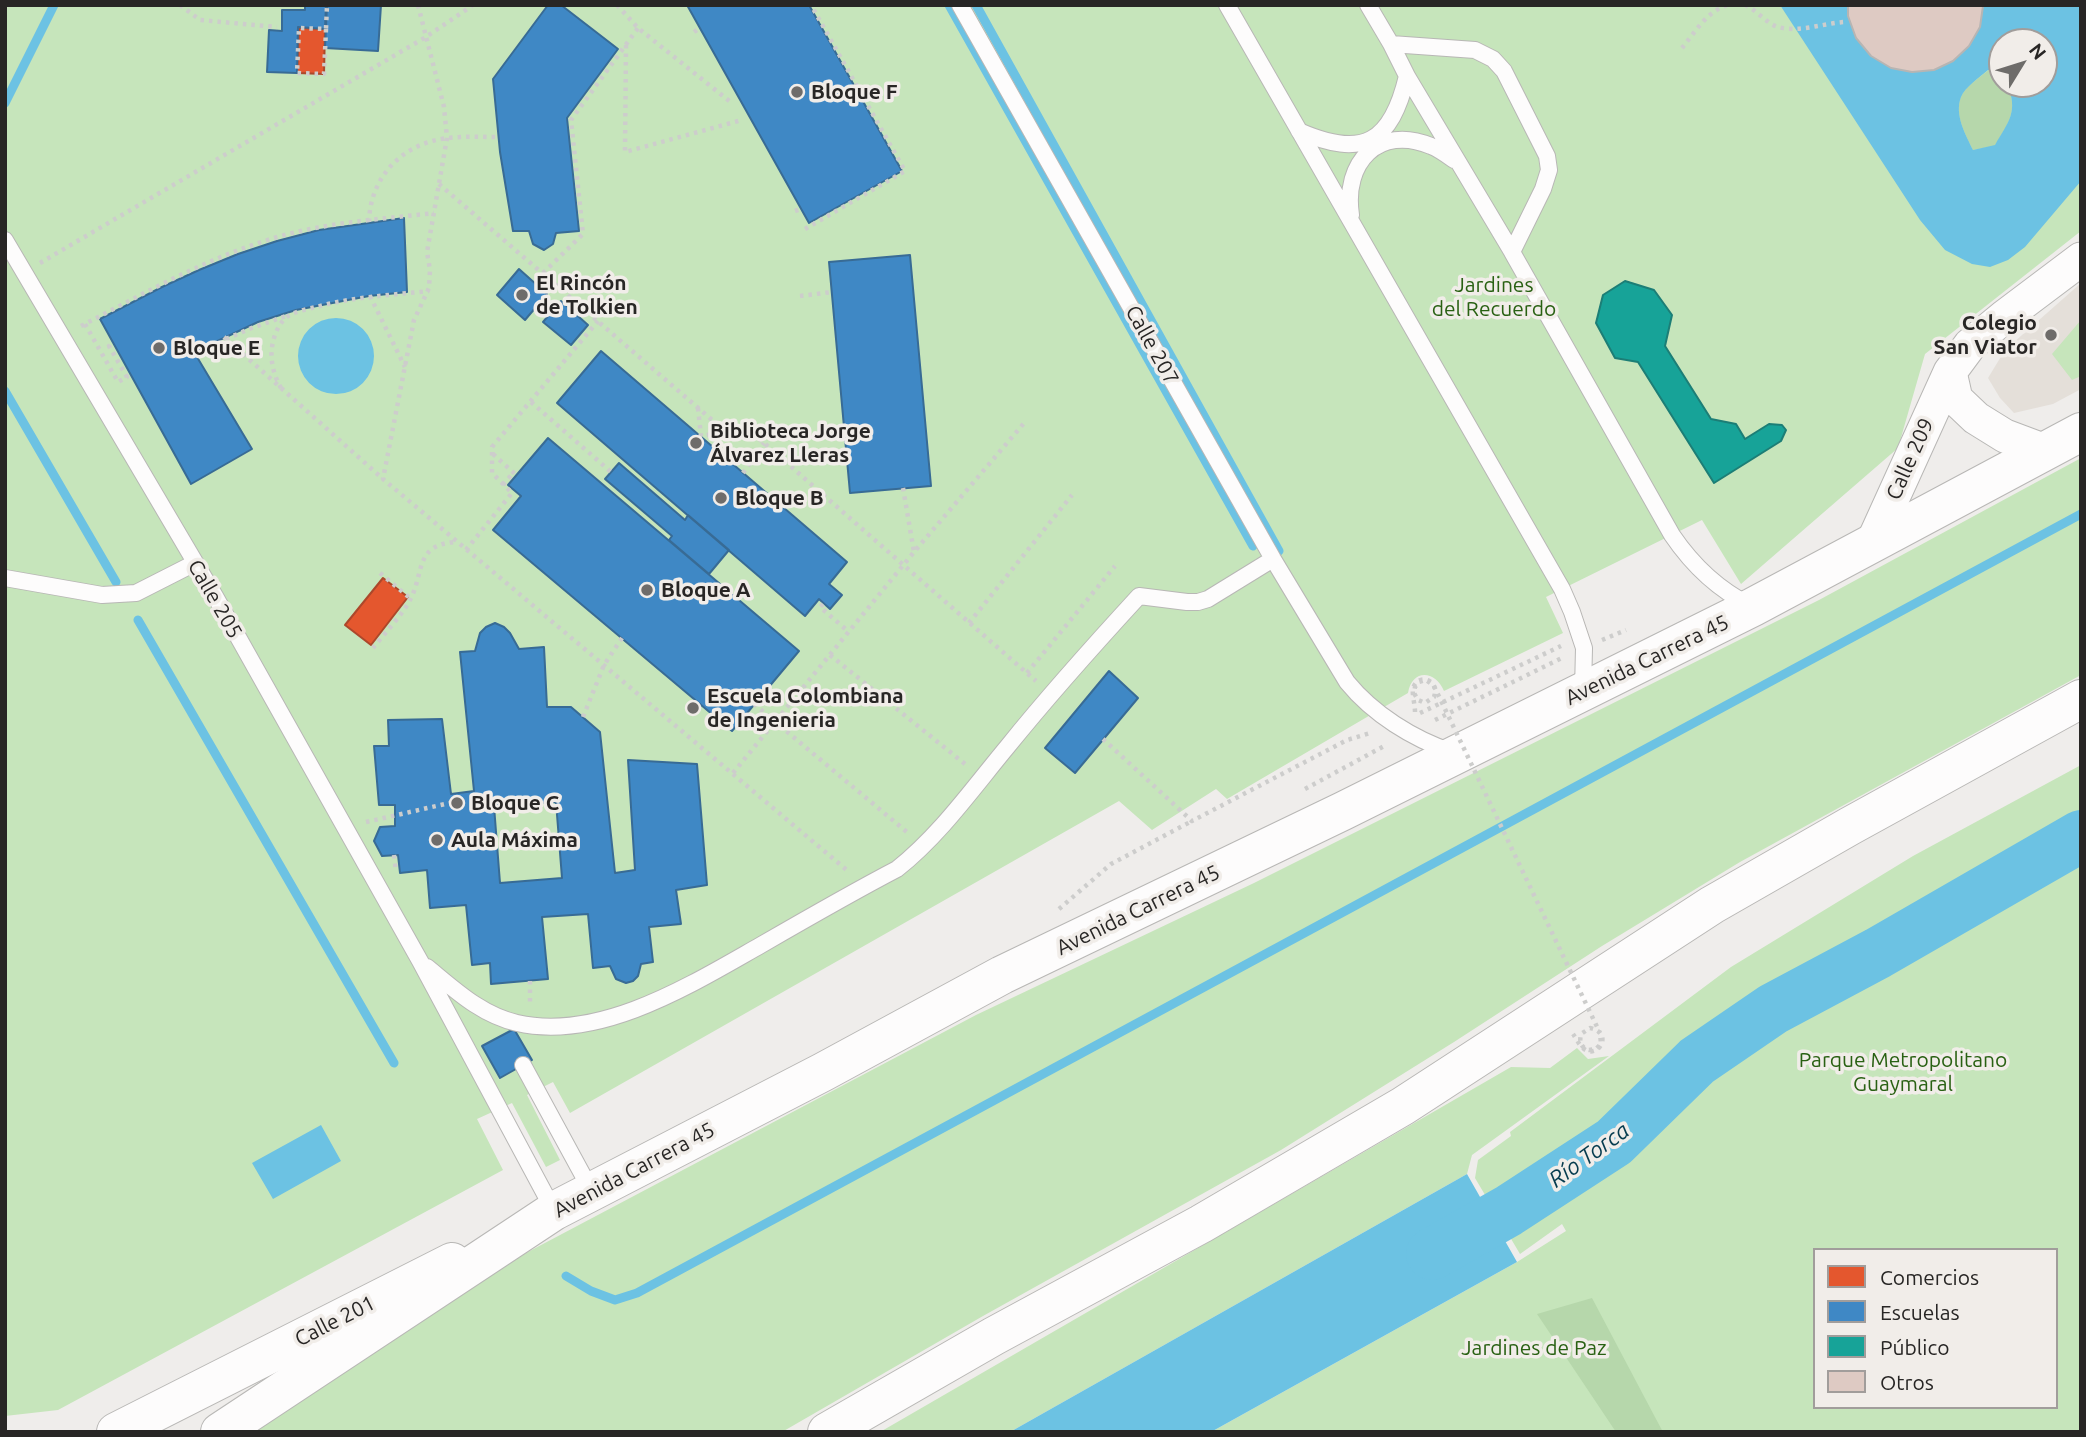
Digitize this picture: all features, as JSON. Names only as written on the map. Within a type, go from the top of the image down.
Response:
[{"type":"main road","name":"Avenida Carrera 45","points":[[220,1432],[554,1211],[1002,975],[1343,811],[1753,607],[2081,432]]},
{"type":"main road","points":[[827,1432],[994,1336],[1201,1223],[1403,1106],[1712,905],[2081,699]]},
{"type":"main road","name":"Calle 201","points":[[116,1432],[554,1211]]},
{"type":"street","name":"Calle 209","points":[[1871,546],[1950,372],[1970,345],[2081,259]]},
{"type":"street","name":"Calle 209","points":[[1950,372],[1956,399],[1976,418],[2006,436],[2045,451]]},
{"type":"lane","name":"Calle 207","points":[[960,5],[1273,559],[1347,682],[1360,699],[1397,724],[1435,746],[1457,754]]},
{"type":"lane","points":[[1227,5],[1562,589],[1584,648],[1583,691]]},
{"type":"lane","points":[[1368,5],[1672,535],[1688,558],[1707,578],[1728,594],[1753,607]]},
{"type":"lane","points":[[1391,44],[1475,50],[1493,59],[1504,71],[1547,156],[1549,170],[1543,189],[1512,252]]},
{"type":"lane","points":[[1299,131],[1335,143],[1352,144],[1371,140],[1395,115],[1407,76]]},
{"type":"lane","points":[[1353,226],[1348,198],[1352,178],[1359,160],[1375,147],[1395,139],[1414,141],[1433,146],[1459,163]]},
{"type":"lane","name":"Calle 205","points":[[5,240],[195,563],[420,961],[554,1211]]},
{"type":"lane","points":[[420,961],[466,999],[497,1016],[516,1023],[543,1027],[583,1024],[637,1009],[683,989],[909,860],[956,810],[1051,694],[1139,596],[1198,602],[1208,600],[1273,559]]},
{"type":"lane","points":[[5,578],[102,595],[136,593],[195,563]]},
{"type":"lane","points":[[497,1016],[506,1033]]},
{"type":"lane","points":[[523,1065],[592,1192]]},
{"type":"path","points":[[180,5],[200,19],[277,27]]},
{"type":"path","points":[[326,29],[299,28],[297,73],[324,74],[326,29],[327,5]]},
{"type":"path","points":[[383,479],[414,320],[429,291],[427,252],[447,138],[444,107],[418,5]]},
{"type":"path","points":[[35,265],[425,37],[473,5]]},
{"type":"path","points":[[617,5],[638,29],[733,104]]},
{"type":"path","points":[[805,229],[905,171],[811,5]]},
{"type":"path","points":[[1682,48],[1707,19],[1720,7],[1728,5]]},
{"type":"path","points":[[1745,5],[1776,27],[1795,28],[1843,22]]},
{"type":"path","points":[[694,32],[699,28]]},
{"type":"path","points":[[543,273],[583,234],[571,120],[638,29]]},
{"type":"path","points":[[626,44],[625,152],[742,120]]},
{"type":"path","points":[[369,221],[376,189],[387,168],[398,157],[417,147],[447,138],[499,137]]},
{"type":"path","points":[[439,184],[726,432]]},
{"type":"path","points":[[795,212],[801,209]]},
{"type":"path","points":[[74,330],[199,267],[253,245],[307,230],[434,212]]},
{"type":"path","points":[[429,291],[335,302],[291,314],[225,338],[456,542],[855,877]]},
{"type":"path","points":[[800,296],[832,292]]},
{"type":"path","points":[[370,296],[405,367]]},
{"type":"path","points":[[281,388],[272,367],[272,344],[279,327],[291,314]]},
{"type":"path","points":[[466,550],[512,493],[492,473],[492,447],[598,321]]},
{"type":"path","points":[[85,324],[118,382],[127,377],[109,346],[114,344]]},
{"type":"path","points":[[531,402],[611,472]]},
{"type":"path","points":[[698,408],[701,436],[746,428],[1051,694]]},
{"type":"path","points":[[733,773],[914,552],[1025,422]]},
{"type":"path","points":[[744,473],[764,443]]},
{"type":"path","points":[[492,453],[515,474],[503,485]]},
{"type":"path","points":[[903,488],[914,552]]},
{"type":"path","points":[[969,623],[1072,495]]},
{"type":"path","points":[[373,648],[411,599],[422,559],[443,543],[456,542]]},
{"type":"path","points":[[1027,673],[1115,566]]},
{"type":"path","points":[[380,573],[411,599]]},
{"type":"path","points":[[823,604],[820,607],[849,632]]},
{"type":"path","points":[[1580,637],[1416,716],[1414,686],[1418,681],[1426,679],[1435,686],[1436,690],[1436,694],[1428,702],[1421,702],[1416,697],[1415,687],[1419,682],[1426,680],[1434,686],[1440,698],[1446,711],[1470,761],[1475,773],[1588,1009],[1594,1021],[1600,1033],[1601,1044],[1593,1050],[1586,1049],[1580,1041],[1581,1034],[1590,1028],[1598,1030],[1601,1033],[1602,1045],[1597,1050],[1589,1051],[1586,1050],[1580,1045]]},
{"type":"path","points":[[583,717],[604,666],[622,638]]},
{"type":"path","points":[[830,655],[967,766]]},
{"type":"path","points":[[754,705],[911,836]]},
{"type":"path","points":[[1103,739],[1192,821],[1347,740],[1397,724]]},
{"type":"path","points":[[359,823],[454,802]]},
{"type":"path","points":[[530,981],[530,1002]]},
{"type":"shaded area","name":"Colegio San Viator","points":[[2081,283],[2081,389],[2053,404],[2014,413],[2000,398],[1988,378],[2005,350]]},
{"type":"green space","name":"Escuela Colombiana de Ingenieria","points":[[5,5],[2081,5],[2081,231],[1925,354],[1898,448],[1741,584],[1702,520],[1546,597],[1563,633],[1444,691],[1430,676],[1419,676],[1410,685],[1408,693],[1227,799],[1216,789],[1152,830],[1119,801],[570,1113],[553,1082],[527,1095],[560,1160],[546,1167],[512,1103],[477,1119],[503,1170],[58,1410],[5,1416]]},
{"type":"green space","points":[[1988,71],[1988,98],[2011,98],[2012,110],[1995,146],[1973,150],[1962,125],[1959,104],[1973,82]]},
{"type":"green space","points":[[2081,320],[2081,376],[2072,380],[2052,354]]},
{"type":"green space","points":[[2081,458],[2081,675],[1740,862],[1602,946],[1281,1150],[782,1432],[249,1432],[526,1253],[976,1015],[1254,883],[1819,600]]},
{"type":"green space","name":"Parque Metropolitano Guaymaral","points":[[2081,765],[2081,1432],[1211,1432],[1517,1262],[1566,1231],[1562,1224],[1520,1254],[1475,1178],[1478,1160],[1511,1136],[1510,1132],[1731,967],[1913,856]]},
{"type":"green space","points":[[1577,1048],[1588,1059],[1609,1056],[1472,1155],[1467,1174],[1010,1432],[880,1432],[1511,1067],[1550,1068]]},
{"type":"green space","points":[[1592,1298],[1663,1432],[1616,1432],[1537,1314]]},
{"type":"water","points":[[1780,5],[1848,5],[1848,16],[1856,38],[1871,56],[1891,68],[1934,70],[1953,61],[1969,46],[1980,27],[1983,5],[2081,5],[2081,181],[2025,247],[2008,260],[1990,267],[1972,264],[1945,250],[1920,220]]},
{"type":"water","points":[[336,318],[351,321],[363,329],[371,341],[374,356],[371,371],[363,383],[351,391],[336,394],[321,391],[309,383],[301,371],[298,356],[301,341],[309,329],[321,321]]},
{"type":"water","points":[[321,1125],[341,1161],[273,1199],[252,1163]]},
{"type":"water","points":[[1467,1174],[1517,1262],[1211,1432],[1010,1432]]},
{"type":"building: Comercios","points":[[299,28],[325,29],[324,74],[297,73]]},
{"type":"building: Comercios","points":[[383,578],[408,597],[371,645],[345,625]]},
{"type":"building: Escuelas","points":[[305,5],[326,5],[325,29],[298,27],[297,73],[267,72],[269,30],[282,31],[282,10],[305,10]]},
{"type":"building: Escuelas","points":[[327,5],[381,5],[378,51],[325,48]]},
{"type":"building: Escuelas","points":[[548,5],[561,5],[618,49],[567,118],[579,231],[556,233],[553,244],[544,250],[533,244],[529,231],[513,231],[500,152],[493,79]]},
{"type":"building: Escuelas","name":"Bloque F","points":[[687,5],[809,5],[902,171],[809,223]]},
{"type":"building: Escuelas","name":"Bloque E","points":[[404,218],[407,292],[369,296],[296,310],[258,322],[194,352],[252,449],[191,484],[100,319],[199,270],[277,241],[319,230]]},
{"type":"building: Escuelas","points":[[910,255],[931,486],[850,493],[829,262]]},
{"type":"building: Escuelas","name":"El Rincón de Tolkien","points":[[519,269],[547,294],[525,320],[497,295]]},
{"type":"building: Escuelas","points":[[561,301],[588,325],[571,345],[543,322]]},
{"type":"building: Escuelas","name":"Bloque B","points":[[601,351],[847,562],[829,584],[842,595],[830,609],[819,599],[805,616],[557,403]]},
{"type":"building: Escuelas","name":"Bloque A","points":[[548,438],[799,651],[732,731],[493,530],[521,496],[508,485]]},
{"type":"building: Escuelas","points":[[619,463],[685,520],[688,515],[729,550],[709,574],[669,540],[672,536],[605,479]]},
{"type":"building: Escuelas","name":"Bloque C","points":[[495,623],[504,627],[519,649],[544,647],[547,707],[571,707],[600,732],[615,873],[635,870],[628,760],[697,764],[707,885],[676,890],[681,924],[649,927],[653,962],[641,964],[638,976],[633,981],[626,983],[616,979],[610,966],[593,968],[588,914],[542,917],[548,979],[491,984],[490,963],[472,965],[466,905],[430,908],[427,870],[400,873],[398,855],[382,856],[374,841],[380,827],[395,826],[395,805],[379,805],[374,746],[389,746],[388,720],[442,719],[451,794],[474,791],[460,652],[475,651],[480,633]],"holes":[[[556,802],[562,878],[500,883],[494,806]]]},
{"type":"building: Escuelas","points":[[1109,671],[1138,698],[1075,773],[1045,748]]},
{"type":"building: Escuelas","points":[[514,1029],[532,1060],[500,1078],[482,1046]]},
{"type":"building: Público","points":[[1625,281],[1654,290],[1672,315],[1665,346],[1711,419],[1736,424],[1745,439],[1769,424],[1782,425],[1786,430],[1781,441],[1714,483],[1638,362],[1615,358],[1596,323],[1603,295]]},
{"type":"building: Otros","points":[[1848,5],[1983,6],[1980,27],[1969,46],[1953,61],[1934,70],[1912,72],[1891,68],[1871,56],[1856,38],[1848,16]]},
{"type":"waterway","points":[[5,103],[54,5]]},
{"type":"waterway","points":[[949,5],[1253,546]]},
{"type":"waterway","points":[[976,5],[1279,551]]},
{"type":"waterway","points":[[5,391],[116,582]]},
{"type":"waterway","points":[[566,1276],[591,1291],[615,1300],[637,1293],[2081,514]]},
{"type":"waterway","points":[[138,620],[394,1063]]},
{"type":"waterway","name":"Río Torca","points":[[1432,1254],[1508,1211],[1614,1142],[1697,1061],[1773,1009],[1878,953],[2081,836]]},
{"type":"place","name":"Bloque F","points":[[797,92]]},
{"type":"place","name":"El Rincón de Tolkien","points":[[522,295]]},
{"type":"place","name":"Colegio San Viator","points":[[2051,335]]},
{"type":"place","name":"Bloque E","points":[[159,348]]},
{"type":"place","name":"Biblioteca Jorge Álvarez Lleras","points":[[696,443]]},
{"type":"place","name":"Bloque B","points":[[721,498]]},
{"type":"place","name":"Bloque A","points":[[647,590]]},
{"type":"place","name":"Escuela Colombiana de Ingenieria","points":[[693,708]]},
{"type":"place","name":"Bloque C","points":[[457,803]]},
{"type":"place","name":"Aula Máxima","points":[[437,840]]},
{"type":"park label","name":"Jardines del Recuerdo","points":[[1494,297]]},
{"type":"park label","name":"Jardines de Paz","points":[[1534,1348]]}]
